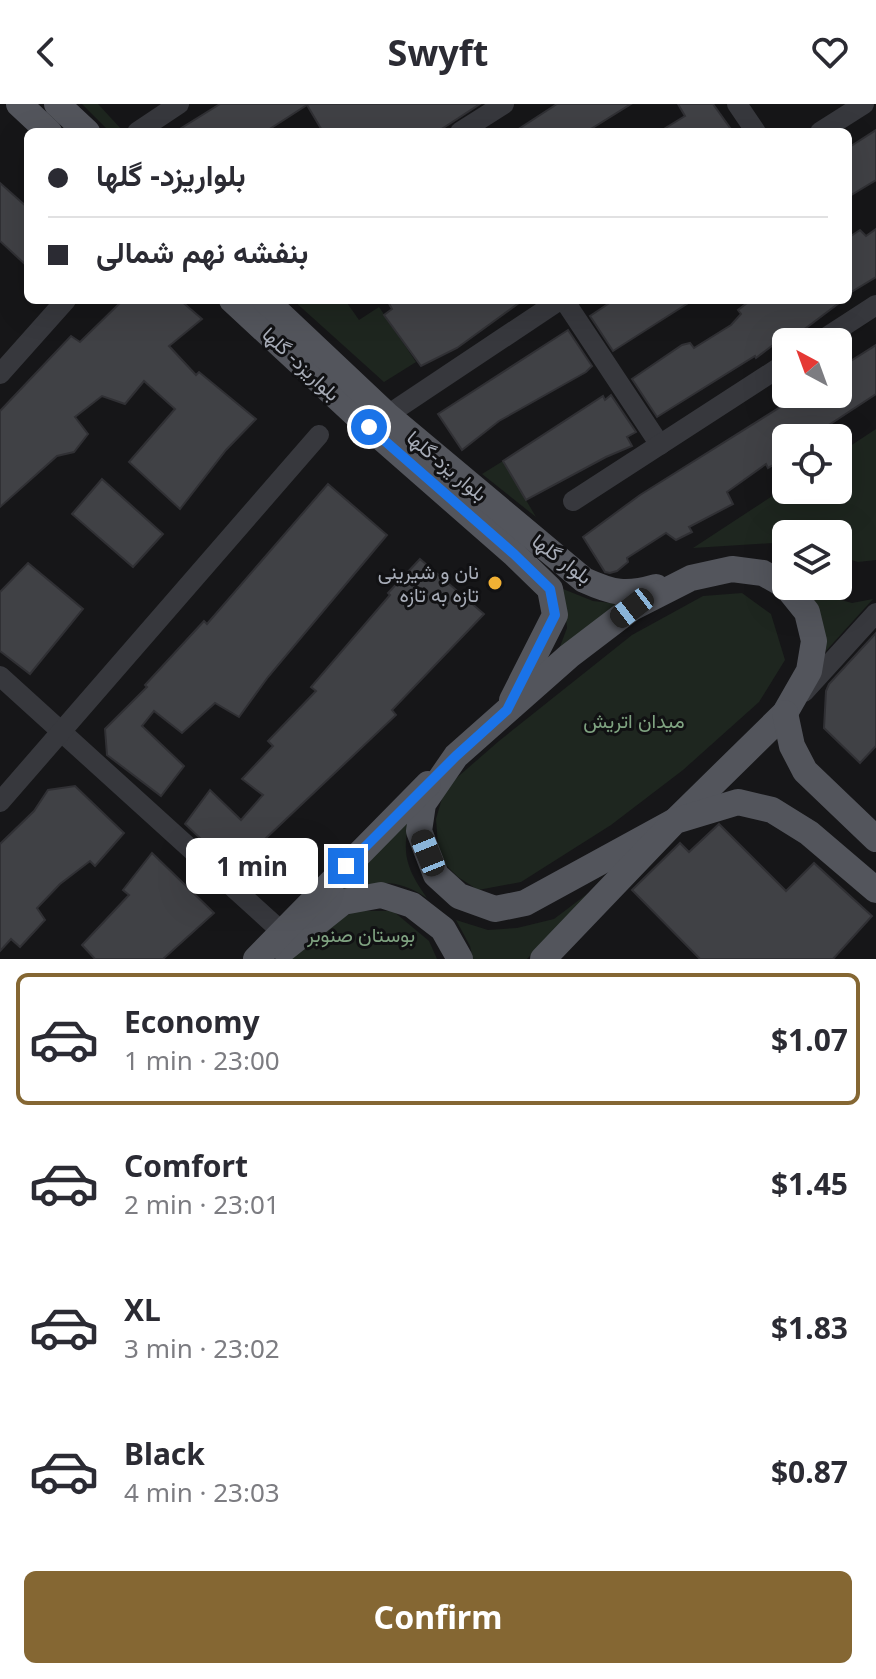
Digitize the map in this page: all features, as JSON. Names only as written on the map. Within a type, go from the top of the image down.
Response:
[{"type":"main road","points":[[19,104],[45,128]]},
{"type":"main road","points":[[57,104],[83,128]]},
{"type":"main road","name":"بلواریزد- گلها","points":[[237,304],[378,421]]},
{"type":"main road","name":"بلوار یزد-گلها","points":[[269,304],[378,421],[520,543]]},
{"type":"main road","name":"بلوار گلها","points":[[520,543],[584,580],[612,592],[636,593],[691,578]]},
{"type":"main road","name":"بلوار گلها","points":[[507,710],[555,615],[550,589],[520,543]]},
{"type":"main road","points":[[256,959],[456,756],[569,656],[632,608],[691,578],[732,569],[763,573],[772,578]]},
{"type":"main road","points":[[543,959],[675,821],[785,713],[809,671],[814,641],[807,612],[797,600]]},
{"type":"main road","points":[[785,713],[792,746],[805,771],[876,839]]},
{"type":"main road","points":[[456,756],[423,804],[419,831],[436,875],[459,896],[495,909],[525,903],[675,821],[738,802],[772,810],[809,833],[876,890]]},
{"type":"main road","points":[[273,959],[343,902],[381,895],[412,905],[443,929],[460,959]]},
{"type":"street","points":[[143,128],[179,104]]},
{"type":"street","points":[[466,128],[504,104]]},
{"type":"street","points":[[737,104],[753,128]]},
{"type":"street","points":[[826,128],[864,104]]},
{"type":"street","points":[[0,374],[62,304]]},
{"type":"street","points":[[378,421],[556,304]]},
{"type":"street","points":[[565,304],[660,445]]},
{"type":"street","points":[[841,328],[876,305]]},
{"type":"street","points":[[573,501],[772,372]]},
{"type":"street","points":[[0,802],[319,435]]},
{"type":"street","points":[[785,713],[876,613]]},
{"type":"street","points":[[0,676],[281,931]]},
{"type":"green space","points":[[82,104],[98,104],[120,128],[106,128]]},
{"type":"green space","points":[[297,304],[348,304],[359,320],[379,307],[416,362],[384,382]]},
{"type":"green space","points":[[876,429],[876,560],[852,560],[852,520],[772,520],[772,543],[693,548],[772,496],[772,504],[852,504],[852,445]]},
{"type":"green space","points":[[503,461],[536,517],[482,474]]},
{"type":"green space","points":[[563,589],[593,601],[620,604],[558,652],[567,628]]},
{"type":"green space","name":"میدان اتریش","points":[[742,593],[771,614],[785,660],[759,702],[683,770],[611,825],[521,882],[478,890],[458,877],[439,858],[436,819],[445,788],[632,635],[703,596]]},
{"type":"green space","points":[[873,599],[824,653],[807,600],[852,603]]},
{"type":"green space","points":[[409,819],[406,842],[408,861],[414,878],[427,898],[403,886],[382,883],[335,896]]},
{"type":"green space","points":[[591,891],[527,959],[473,959],[470,946],[456,920],[488,930],[517,928],[554,919]]},
{"type":"green space","name":"بوستان صنوبر","points":[[355,911],[393,911],[429,941],[437,959],[286,959],[313,934]]},
{"type":"building","points":[[220,104],[480,104],[443,128],[321,128],[307,105],[271,128],[181,128]]},
{"type":"building","points":[[557,104],[631,104],[592,128],[520,128]]},
{"type":"building","points":[[678,104],[713,104],[730,128],[666,128],[685,116]]},
{"type":"building","points":[[876,130],[876,180],[852,195],[852,145]]},
{"type":"building","points":[[0,183],[24,204],[24,263],[0,241]]},
{"type":"building","points":[[876,229],[876,277],[852,292],[852,235],[860,230],[866,236]]},
{"type":"building","points":[[119,304],[185,304],[202,319],[169,346],[196,375],[199,372],[256,419],[226,450],[180,509],[129,462],[175,409],[144,381],[125,404],[102,396],[75,417],[88,434],[74,452],[57,456],[0,507],[0,411],[71,336],[80,342]]},
{"type":"building","points":[[389,304],[518,304],[457,348],[421,366],[384,315],[392,309]]},
{"type":"building","points":[[608,304],[687,304],[613,351],[590,316]]},
{"type":"building","points":[[746,304],[838,304],[806,328],[772,328],[772,346],[657,417],[632,379],[682,345],[690,343],[694,348],[731,325],[741,314],[738,310]]},
{"type":"building","points":[[568,330],[592,366],[499,421],[462,450],[438,414]]},
{"type":"building","points":[[876,345],[876,394],[830,424],[772,424],[772,466],[768,468],[766,464],[727,492],[733,504],[689,527],[692,532],[676,540],[666,533],[627,558],[628,562],[617,571],[605,572],[583,537],[640,495],[779,408],[852,408],[852,360]]},
{"type":"building","points":[[611,395],[636,432],[627,437],[632,446],[526,500],[503,461],[603,396],[605,400]]},
{"type":"building","points":[[102,479],[163,534],[133,567],[72,514]]},
{"type":"building","points":[[328,484],[387,535],[268,677],[239,717],[215,703],[182,733],[154,711],[142,726],[184,766],[161,796],[107,755],[105,729],[147,687],[145,685],[204,621],[207,624]]},
{"type":"building","points":[[420,559],[484,614],[392,710],[396,715],[264,840],[271,853],[257,870],[239,875],[185,824],[210,790],[241,820],[263,795],[242,779],[273,746],[268,741],[316,691],[311,687]]},
{"type":"building","points":[[28,563],[83,609],[30,674],[0,651],[0,592]]},
{"type":"building","points":[[876,633],[876,746],[860,763],[824,728],[826,691]]},
{"type":"building","points":[[75,786],[124,833],[95,866],[90,861],[60,884],[37,908],[45,920],[20,947],[11,939],[0,951],[0,844],[34,811],[48,790]]},
{"type":"building","points":[[719,824],[786,891],[814,863],[872,916],[833,959],[700,959],[632,890],[680,843],[689,852]]},
{"type":"building","points":[[152,853],[214,913],[163,959],[95,959],[82,945],[129,895],[123,890]]},
{"type":"place","name":"نان و شیرینی تازه به تازه","points":[[495,583]]},
{"type":"route","points":[[346,866],[456,756],[507,710],[555,615],[550,589],[369,427]]}]
